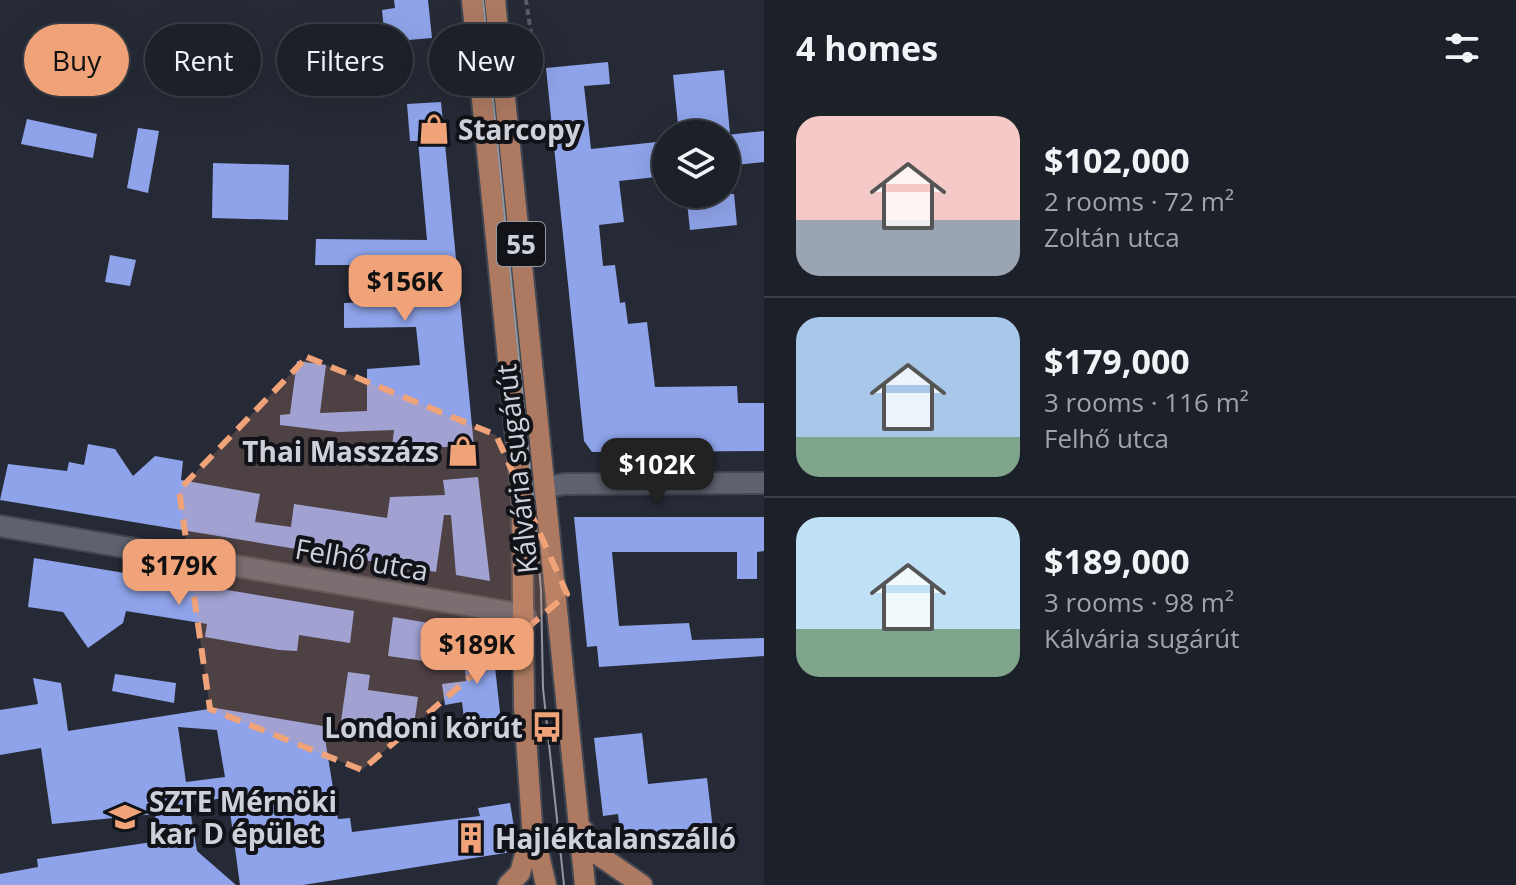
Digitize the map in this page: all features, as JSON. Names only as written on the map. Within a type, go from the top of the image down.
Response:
[{"type":"main road","name":"Kálvária sugárút","points":[[472,0],[522,498],[524,707],[532,825],[546,885]]},
{"type":"main road","name":"Kálvária sugárút","points":[[495,0],[547,487],[585,885]]},
{"type":"main road","points":[[579,823],[594,852],[642,885]]},
{"type":"main road","points":[[508,885],[520,873],[529,848],[532,825]]},
{"type":"street","points":[[522,498],[532,490],[547,487],[764,483]]},
{"type":"street","name":"Felhő utca","points":[[0,526],[525,615]]},
{"type":"highlighted area","points":[[307,357],[496,435],[567,594],[362,770],[210,709],[179,490]]},
{"type":"building","points":[[394,0],[428,0],[429,38],[413,40],[413,24],[383,24],[382,10],[395,8]]},
{"type":"building","points":[[608,62],[610,84],[584,86],[591,149],[652,142],[652,177],[619,181],[624,222],[599,225],[603,266],[615,265],[620,303],[625,302],[628,324],[647,322],[655,387],[737,386],[738,403],[764,403],[764,451],[592,452],[584,441],[546,68]]},
{"type":"building","points":[[724,70],[729,120],[678,120],[673,75]]},
{"type":"building","points":[[441,102],[474,447],[392,447],[394,430],[338,432],[280,425],[280,415],[290,414],[297,361],[326,365],[320,413],[367,411],[367,369],[420,365],[416,327],[344,328],[344,303],[432,300],[426,265],[315,265],[316,239],[427,240],[418,141],[410,141],[407,104]]},
{"type":"building","points":[[27,119],[97,134],[93,158],[21,144]]},
{"type":"building","points":[[138,128],[159,131],[148,193],[127,188]]},
{"type":"building","points":[[764,131],[764,162],[740,165],[740,134]]},
{"type":"building","points":[[213,163],[289,165],[288,220],[212,218]]},
{"type":"building","points":[[688,208],[735,208],[737,225],[690,230]]},
{"type":"building","points":[[110,255],[136,260],[130,286],[105,282]]},
{"type":"building","points":[[88,444],[115,449],[133,476],[155,456],[183,461],[181,480],[260,494],[255,522],[291,527],[294,504],[387,518],[390,497],[445,495],[443,480],[478,477],[490,581],[456,575],[451,515],[444,515],[436,572],[0,500],[8,464],[67,471],[69,462],[84,465]]},
{"type":"building","points":[[574,517],[764,517],[764,551],[757,552],[757,579],[737,579],[737,552],[612,552],[619,626],[689,623],[692,640],[764,638],[764,656],[599,667],[597,646],[587,647]]},
{"type":"building","points":[[34,558],[354,611],[350,643],[299,635],[297,651],[279,650],[205,637],[207,624],[126,611],[123,623],[88,648],[63,612],[28,607]]},
{"type":"building","points":[[393,617],[429,623],[424,661],[388,656]]},
{"type":"building","points":[[461,630],[487,635],[492,640],[502,730],[466,735],[462,702],[445,705],[442,684],[466,681]]},
{"type":"building","points":[[348,672],[370,675],[368,690],[418,697],[412,738],[340,728]]},
{"type":"building","points":[[115,674],[176,683],[174,703],[112,691]]},
{"type":"building","points":[[33,678],[61,683],[68,731],[215,708],[323,726],[338,819],[350,818],[352,832],[480,816],[478,808],[510,803],[516,839],[512,852],[303,885],[240,885],[228,797],[189,804],[197,851],[236,885],[0,885],[0,874],[38,867],[37,859],[159,841],[155,814],[52,824],[41,748],[0,755],[0,710],[38,704]],"holes":[[[178,727],[217,730],[225,777],[186,782]]]},
{"type":"building","points":[[642,733],[648,784],[707,778],[713,830],[621,840],[618,814],[603,816],[594,738]]},
{"type":"tram line","points":[[483,0],[532,490],[541,590],[543,688],[564,885]]},
{"type":"place","name":"Starcopy","points":[[434,129]]},
{"type":"place","name":"Thai Masszázs","points":[[463,451]]},
{"type":"place","name":"Londoni körút","points":[[547,727]]},
{"type":"place","name":"SZTE Mérnöki kar D épület","points":[[125,817]]},
{"type":"place","name":"Hajléktalanszálló","points":[[471,838]]}]
